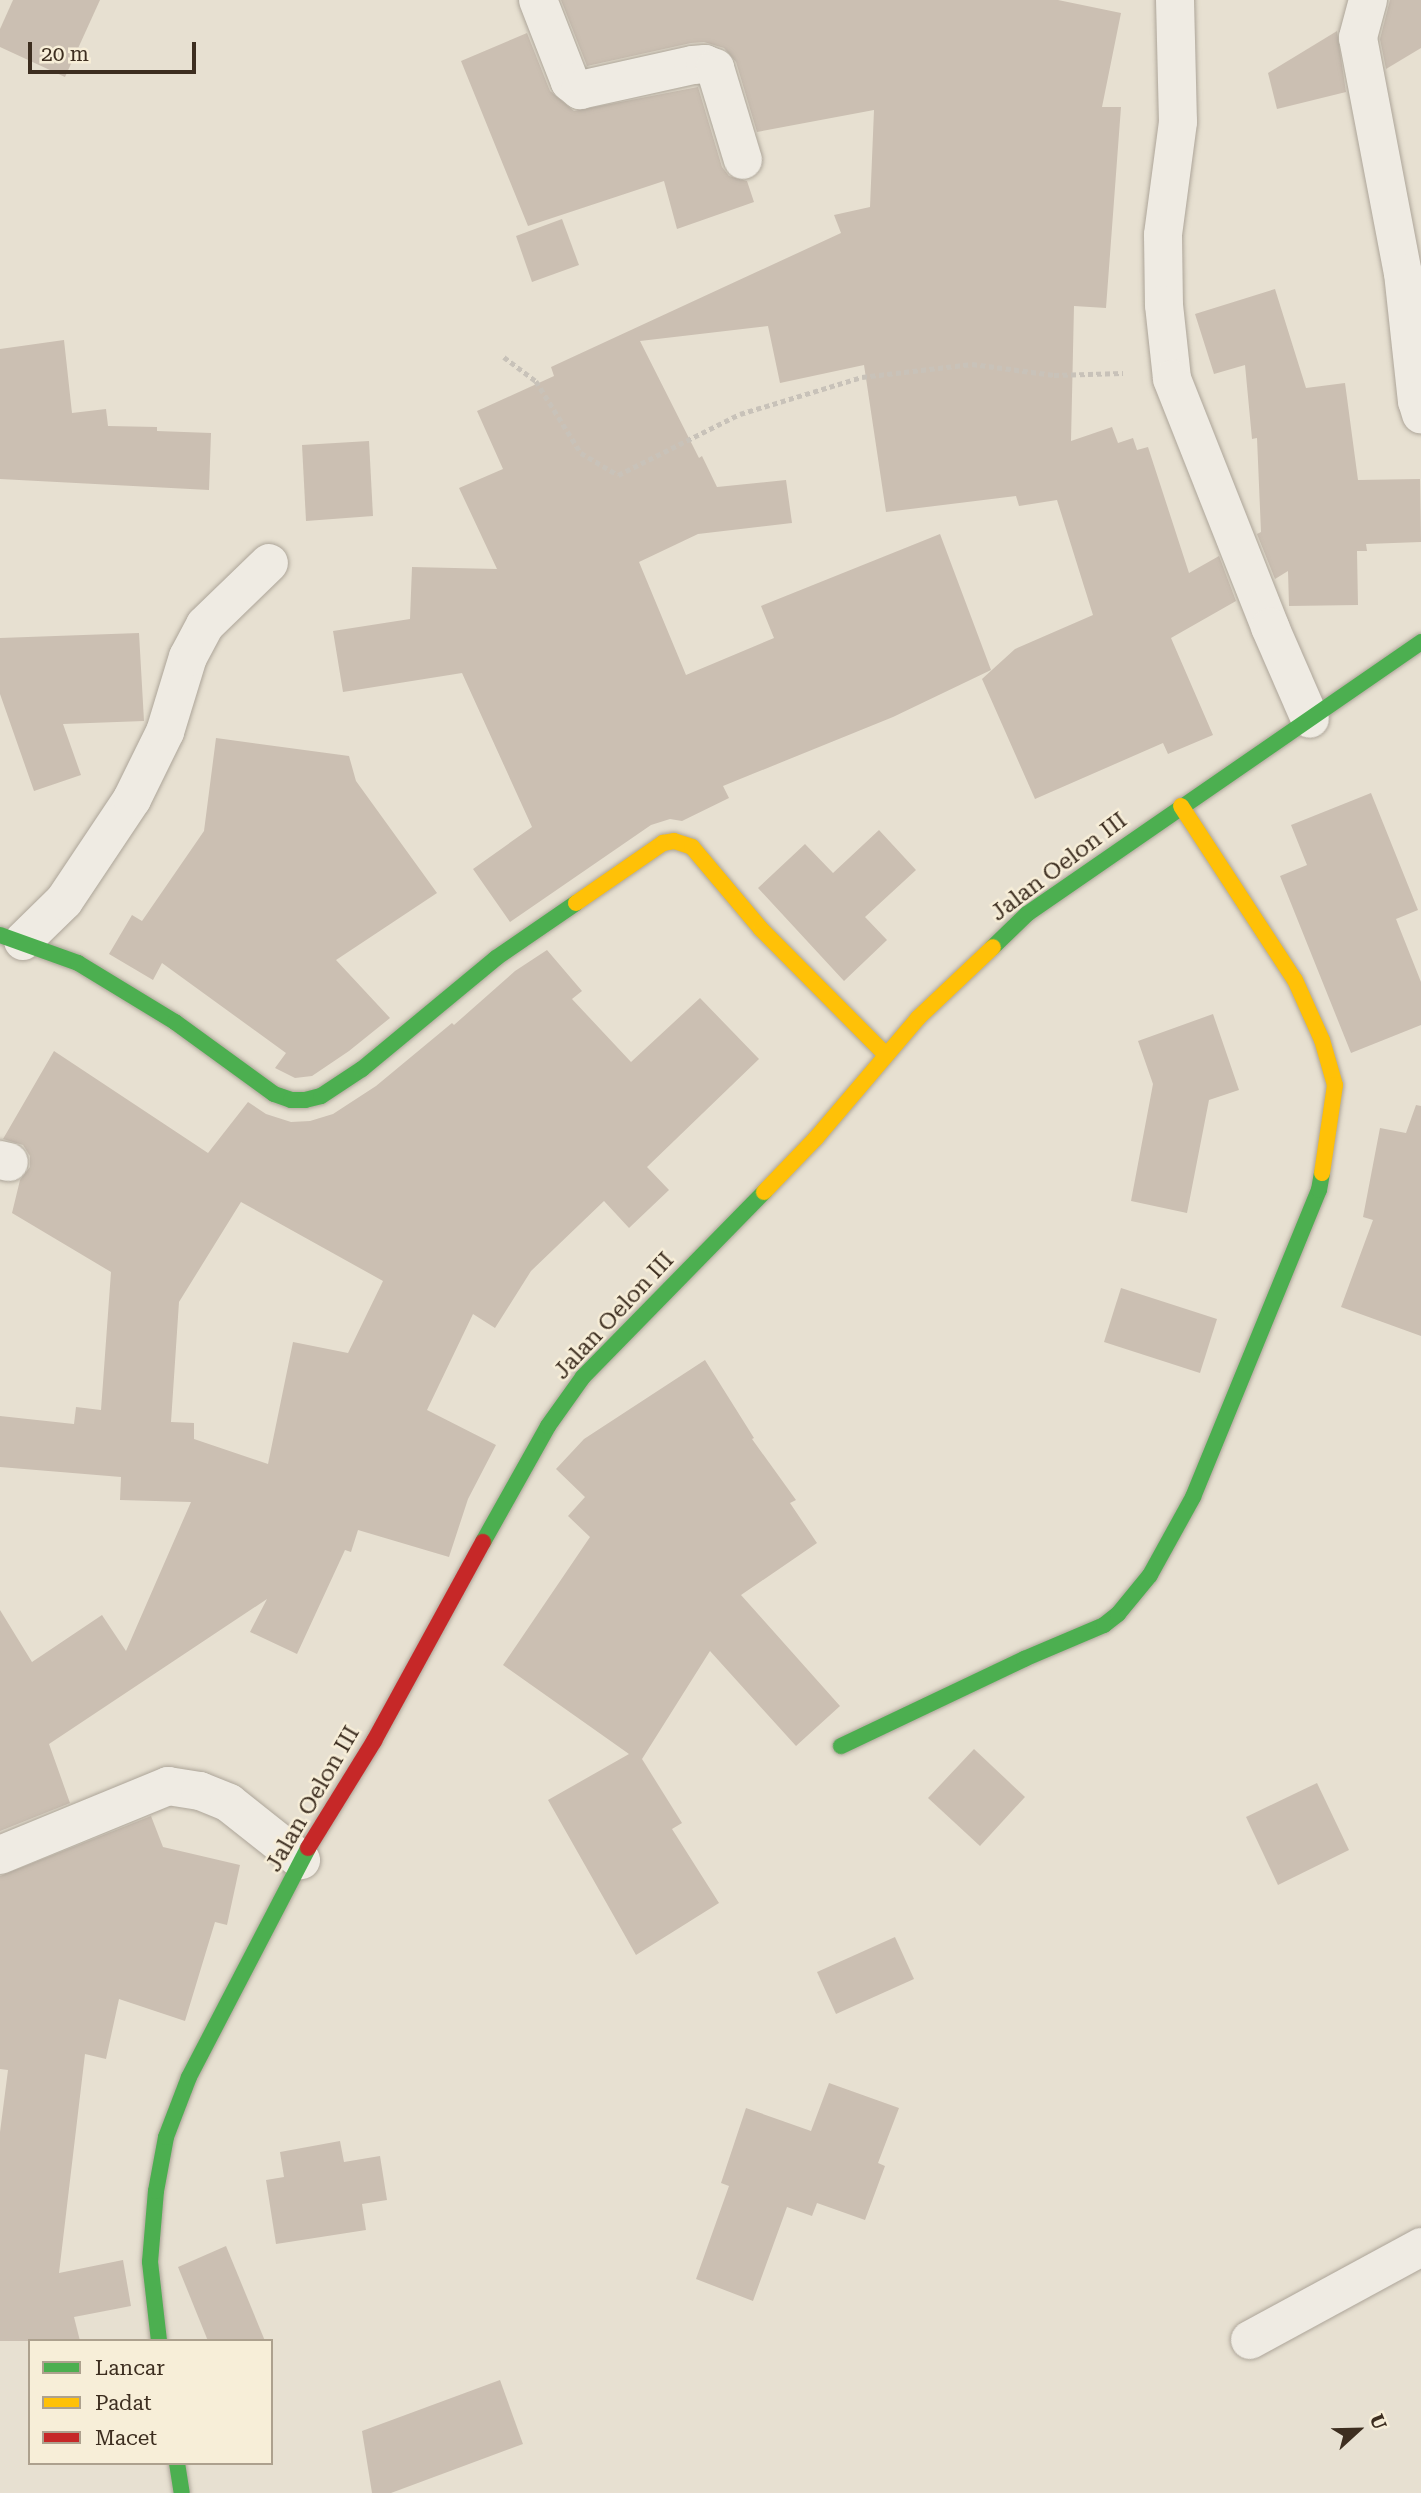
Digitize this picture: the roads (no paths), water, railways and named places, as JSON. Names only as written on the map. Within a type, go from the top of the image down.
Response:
[{"type":"street","points":[[538,0],[570,82],[580,90],[693,65],[705,64],[715,68],[743,160]]},
{"type":"street","points":[[1175,0],[1178,121],[1163,235],[1164,304],[1172,379],[1265,615],[1310,719]]},
{"type":"street","points":[[1368,0],[1358,38],[1403,273],[1417,401],[1421,414]]},
{"type":"street","points":[[12,938],[64,901],[132,799],[165,732],[188,657],[205,625],[270,564]]},
{"type":"street","name":"Jalan Oelon III","points":[[159,2339],[150,2262],[156,2191],[166,2137],[189,2077],[301,1860],[374,1741],[514,1484],[548,1426],[583,1377],[816,1138],[918,1018],[1027,914],[1181,806],[1254,760],[1421,642]]},
{"type":"street","points":[[841,1746],[1024,1659],[1096,1629],[1118,1614],[1150,1575],[1194,1497],[1319,1191],[1335,1085],[1322,1040],[1295,980],[1181,806]]},
{"type":"street","points":[[12,938],[78,963],[175,1021],[274,1094],[291,1100],[305,1100],[321,1096],[354,1075],[496,957],[647,853],[674,841],[692,846],[761,929],[886,1055]]},
{"type":"street","points":[[0,1855],[168,1786],[200,1791],[229,1802],[301,1860]]},
{"type":"street","points":[[1250,2340],[1421,2246]]},
{"type":"street","points":[[177,2465],[182,2493]]}]
